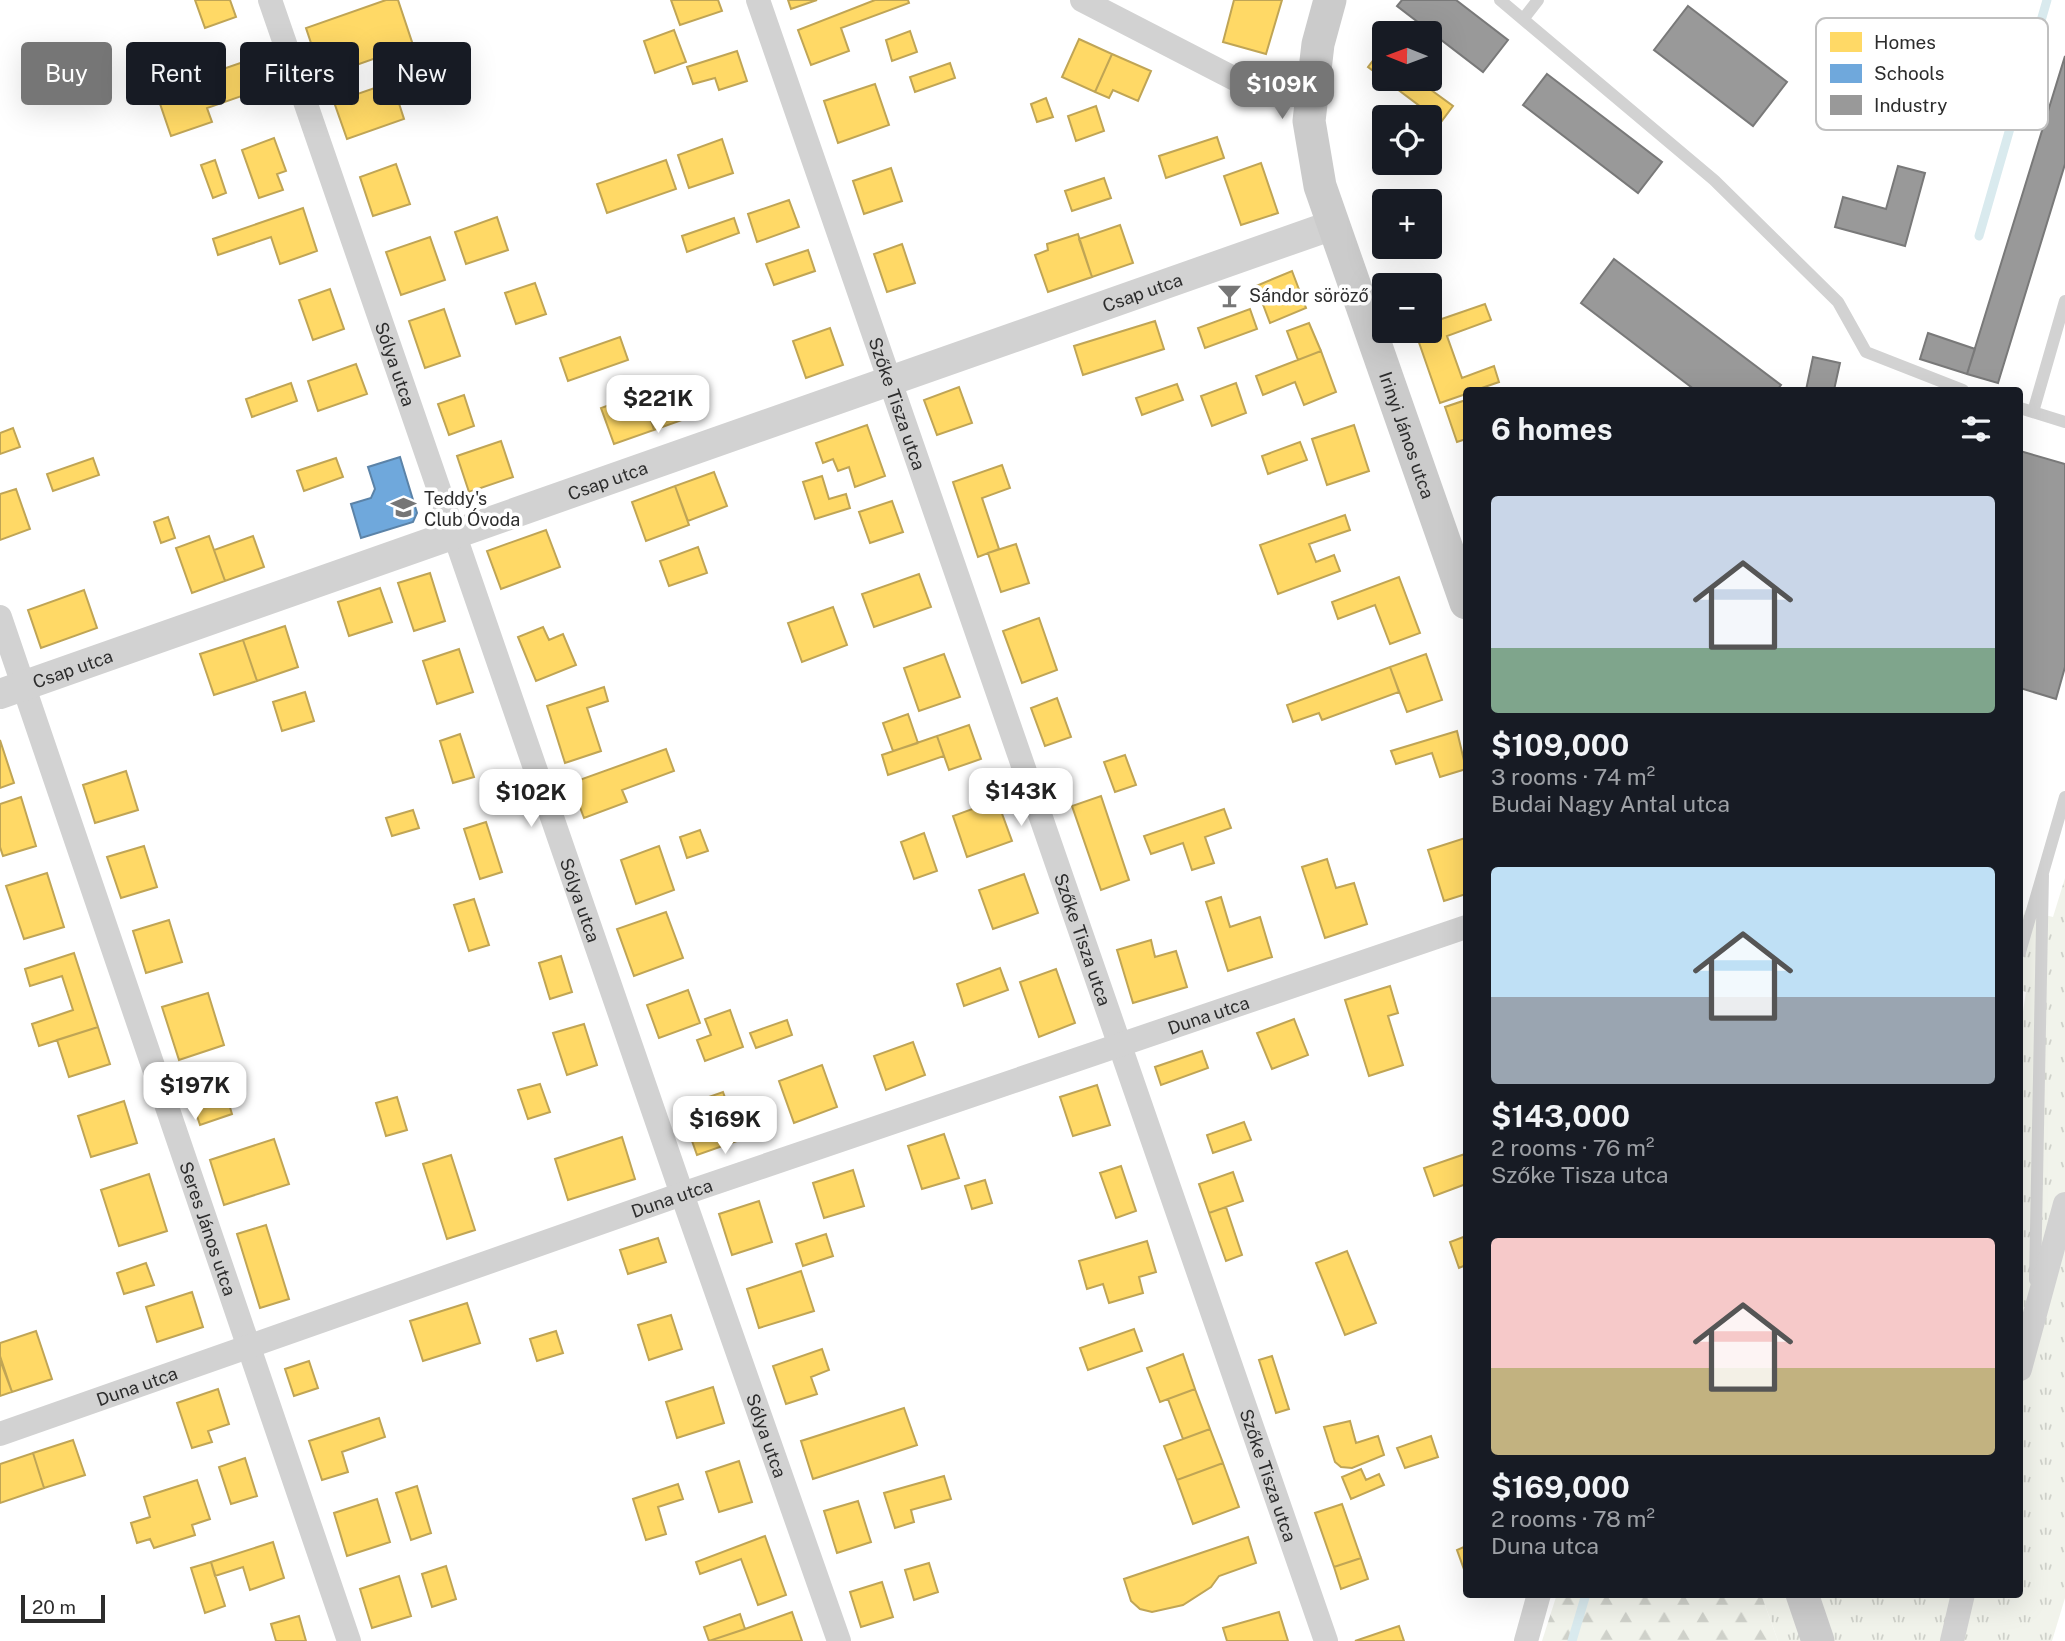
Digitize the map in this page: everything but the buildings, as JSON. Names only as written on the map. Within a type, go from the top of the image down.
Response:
[{"type":"main road","name":"Irinyi János utca","points":[[1330,0],[1318,44],[1309,121],[1320,186],[1463,594]]},
{"type":"main road","points":[[1803,1598],[1818,1641]]},
{"type":"street","name":"Sólya utca","points":[[270,0],[839,1641]]},
{"type":"street","name":"Szőke Tisza utca","points":[[758,0],[1326,1641]]},
{"type":"street","points":[[1082,0],[1237,80],[1312,94]]},
{"type":"street","name":"Csap utca","points":[[12,690],[1333,225]]},
{"type":"street","name":"Seres János utca","points":[[0,617],[12,690],[247,1346],[349,1641]]},
{"type":"street","name":"Duna utca","points":[[0,1434],[682,1194],[1463,928]]},
{"type":"street","points":[[2023,1357],[2065,1204]]},
{"type":"street","points":[[2035,1308],[2065,1251]]},
{"type":"street","points":[[1526,1641],[1538,1598]]},
{"type":"street","points":[[1952,1641],[1962,1598]]},
{"type":"lane","points":[[1500,0],[1714,180],[1838,302],[1866,352],[1955,387]]},
{"type":"lane","points":[[1524,18],[1538,0]]},
{"type":"lane","points":[[2033,412],[2065,301]]},
{"type":"lane","points":[[2023,409],[2065,422]]},
{"type":"lane","points":[[2023,942],[2065,797]]},
{"type":"lane","points":[[2035,1308],[2043,875]]},
{"type":"green space","points":[[2065,878],[2065,1598],[2052,1641],[1778,1641],[1762,1598],[2023,1598],[2023,1012],[2026,992],[2023,991],[2023,917],[2025,910],[2053,917]]},
{"type":"green space","points":[[1556,1598],[1762,1598],[1778,1641],[1542,1641]]},
{"type":"waterway","points":[[2042,18],[2047,0]]},
{"type":"waterway","points":[[1979,236],[2010,130]]},
{"type":"waterway","points":[[1572,1641],[1585,1598]]},
{"type":"place","name":"Sándor söröző","points":[[1229,295]]},
{"type":"place","name":"Teddy's Club Óvoda","points":[[404,508]]}]
